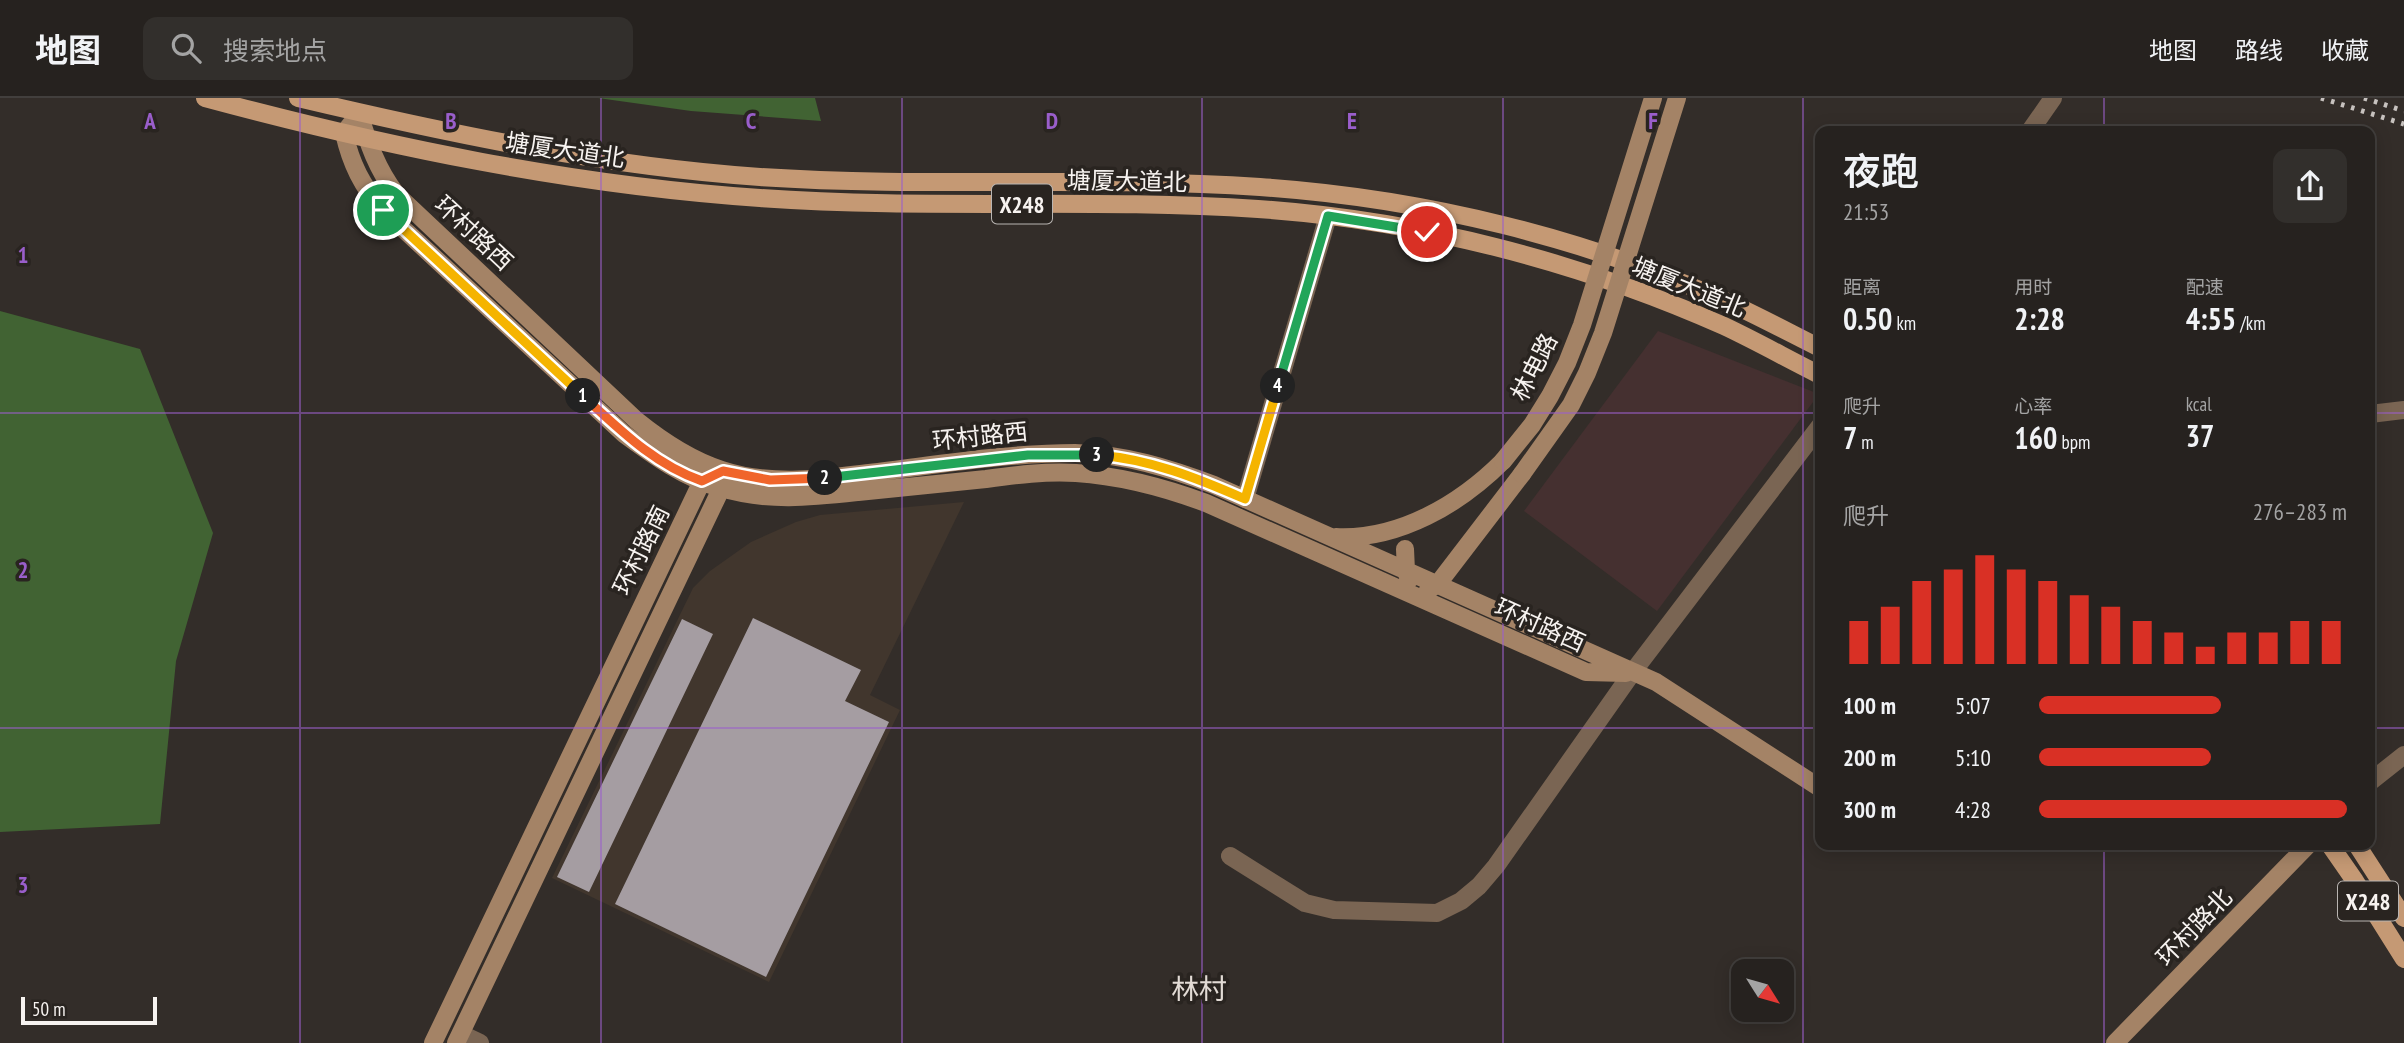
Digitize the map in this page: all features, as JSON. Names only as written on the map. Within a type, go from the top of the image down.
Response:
[{"type":"main road","name":"塘厦大道北","points":[[205,98],[425,152],[586,180],[757,198],[845,203],[1176,205],[1262,209],[1328,216],[1427,232],[1497,247],[1574,269],[1642,293],[1724,327],[1815,372]]},
{"type":"main road","name":"塘厦大道北","points":[[298,98],[509,145],[670,168],[759,177],[900,182],[1177,182],[1264,187],[1420,207],[1503,225],[1649,271],[1735,306],[1815,346]]},
{"type":"main road","name":"林电路","points":[[1327,536],[1356,538],[1386,532],[1421,519],[1454,502],[1480,484],[1532,425],[1567,363],[1582,325],[1653,98]]},
{"type":"main road","name":"林电路","points":[[1415,597],[1437,585],[1453,565],[1558,426],[1587,373],[1603,333],[1677,98]]},
{"type":"main road","points":[[344,133],[359,113]]},
{"type":"main road","name":"环村路西","points":[[359,113],[366,138],[383,177],[397,194],[636,420],[666,444],[722,480],[767,498],[806,498],[1027,474],[1074,472],[1160,486],[1206,503],[1586,672],[1632,673]]},
{"type":"main road","name":"环村路西","points":[[344,133],[349,157],[359,178],[383,210],[624,434],[656,458],[702,481],[808,480],[1028,455],[1077,453],[1121,457],[1168,468],[1245,499],[1656,682],[1815,785]]},
{"type":"main road","name":"环村路南","points":[[459,1038],[722,480]]},
{"type":"main road","name":"环村路南","points":[[433,1043],[702,481]]},
{"type":"main road","points":[[1415,597],[1406,571],[1405,549],[1409,534],[1421,519]]},
{"type":"main road","points":[[1405,549],[1411,561],[1422,569],[1437,571],[1453,565]]},
{"type":"main road","name":"环村路北","points":[[2115,1043],[2303,850]]},
{"type":"main road","name":"X248","points":[[2333,850],[2404,959]]},
{"type":"main road","name":"X248","points":[[2360,850],[2404,918]]},
{"type":"street","points":[[2033,126],[2053,98]]},
{"type":"street","points":[[1245,499],[1328,216]]},
{"type":"street","points":[[2375,413],[2404,410]]},
{"type":"street","points":[[1230,856],[1305,903],[1334,910],[1437,913],[1461,901],[1479,886],[1496,866],[1632,673],[1815,433]]},
{"type":"street","points":[[2375,778],[2404,755]]},
{"type":"street","points":[[459,1038],[480,1043]]},
{"type":"shaded area","points":[[1658,331],[1815,392],[1815,399],[1657,611],[1524,511]]},
{"type":"shaded area","points":[[964,502],[870,695],[900,710],[769,982],[552,878],[693,588],[710,571],[751,542],[796,522],[820,515]]},
{"type":"green space","points":[[598,98],[815,98],[821,121],[691,111]]},
{"type":"green space","points":[[0,311],[140,349],[213,533],[176,661],[160,824],[0,832]]},
{"type":"building","points":[[753,618],[861,670],[845,701],[889,722],[766,977],[615,904]]},
{"type":"building","points":[[682,619],[713,634],[589,892],[557,877]]},
{"type":"railway","points":[[2321,98],[2404,124]]},
{"type":"railway","points":[[2364,98],[2404,111]]},
{"type":"district","name":"林村","points":[[1199,988]]},
{"type":"route","points":[[383,210],[624,434],[656,458],[702,481],[723,471],[770,480],[808,480],[1028,455],[1077,453],[1121,457],[1168,468],[1245,499],[1328,216],[1427,232]]}]
